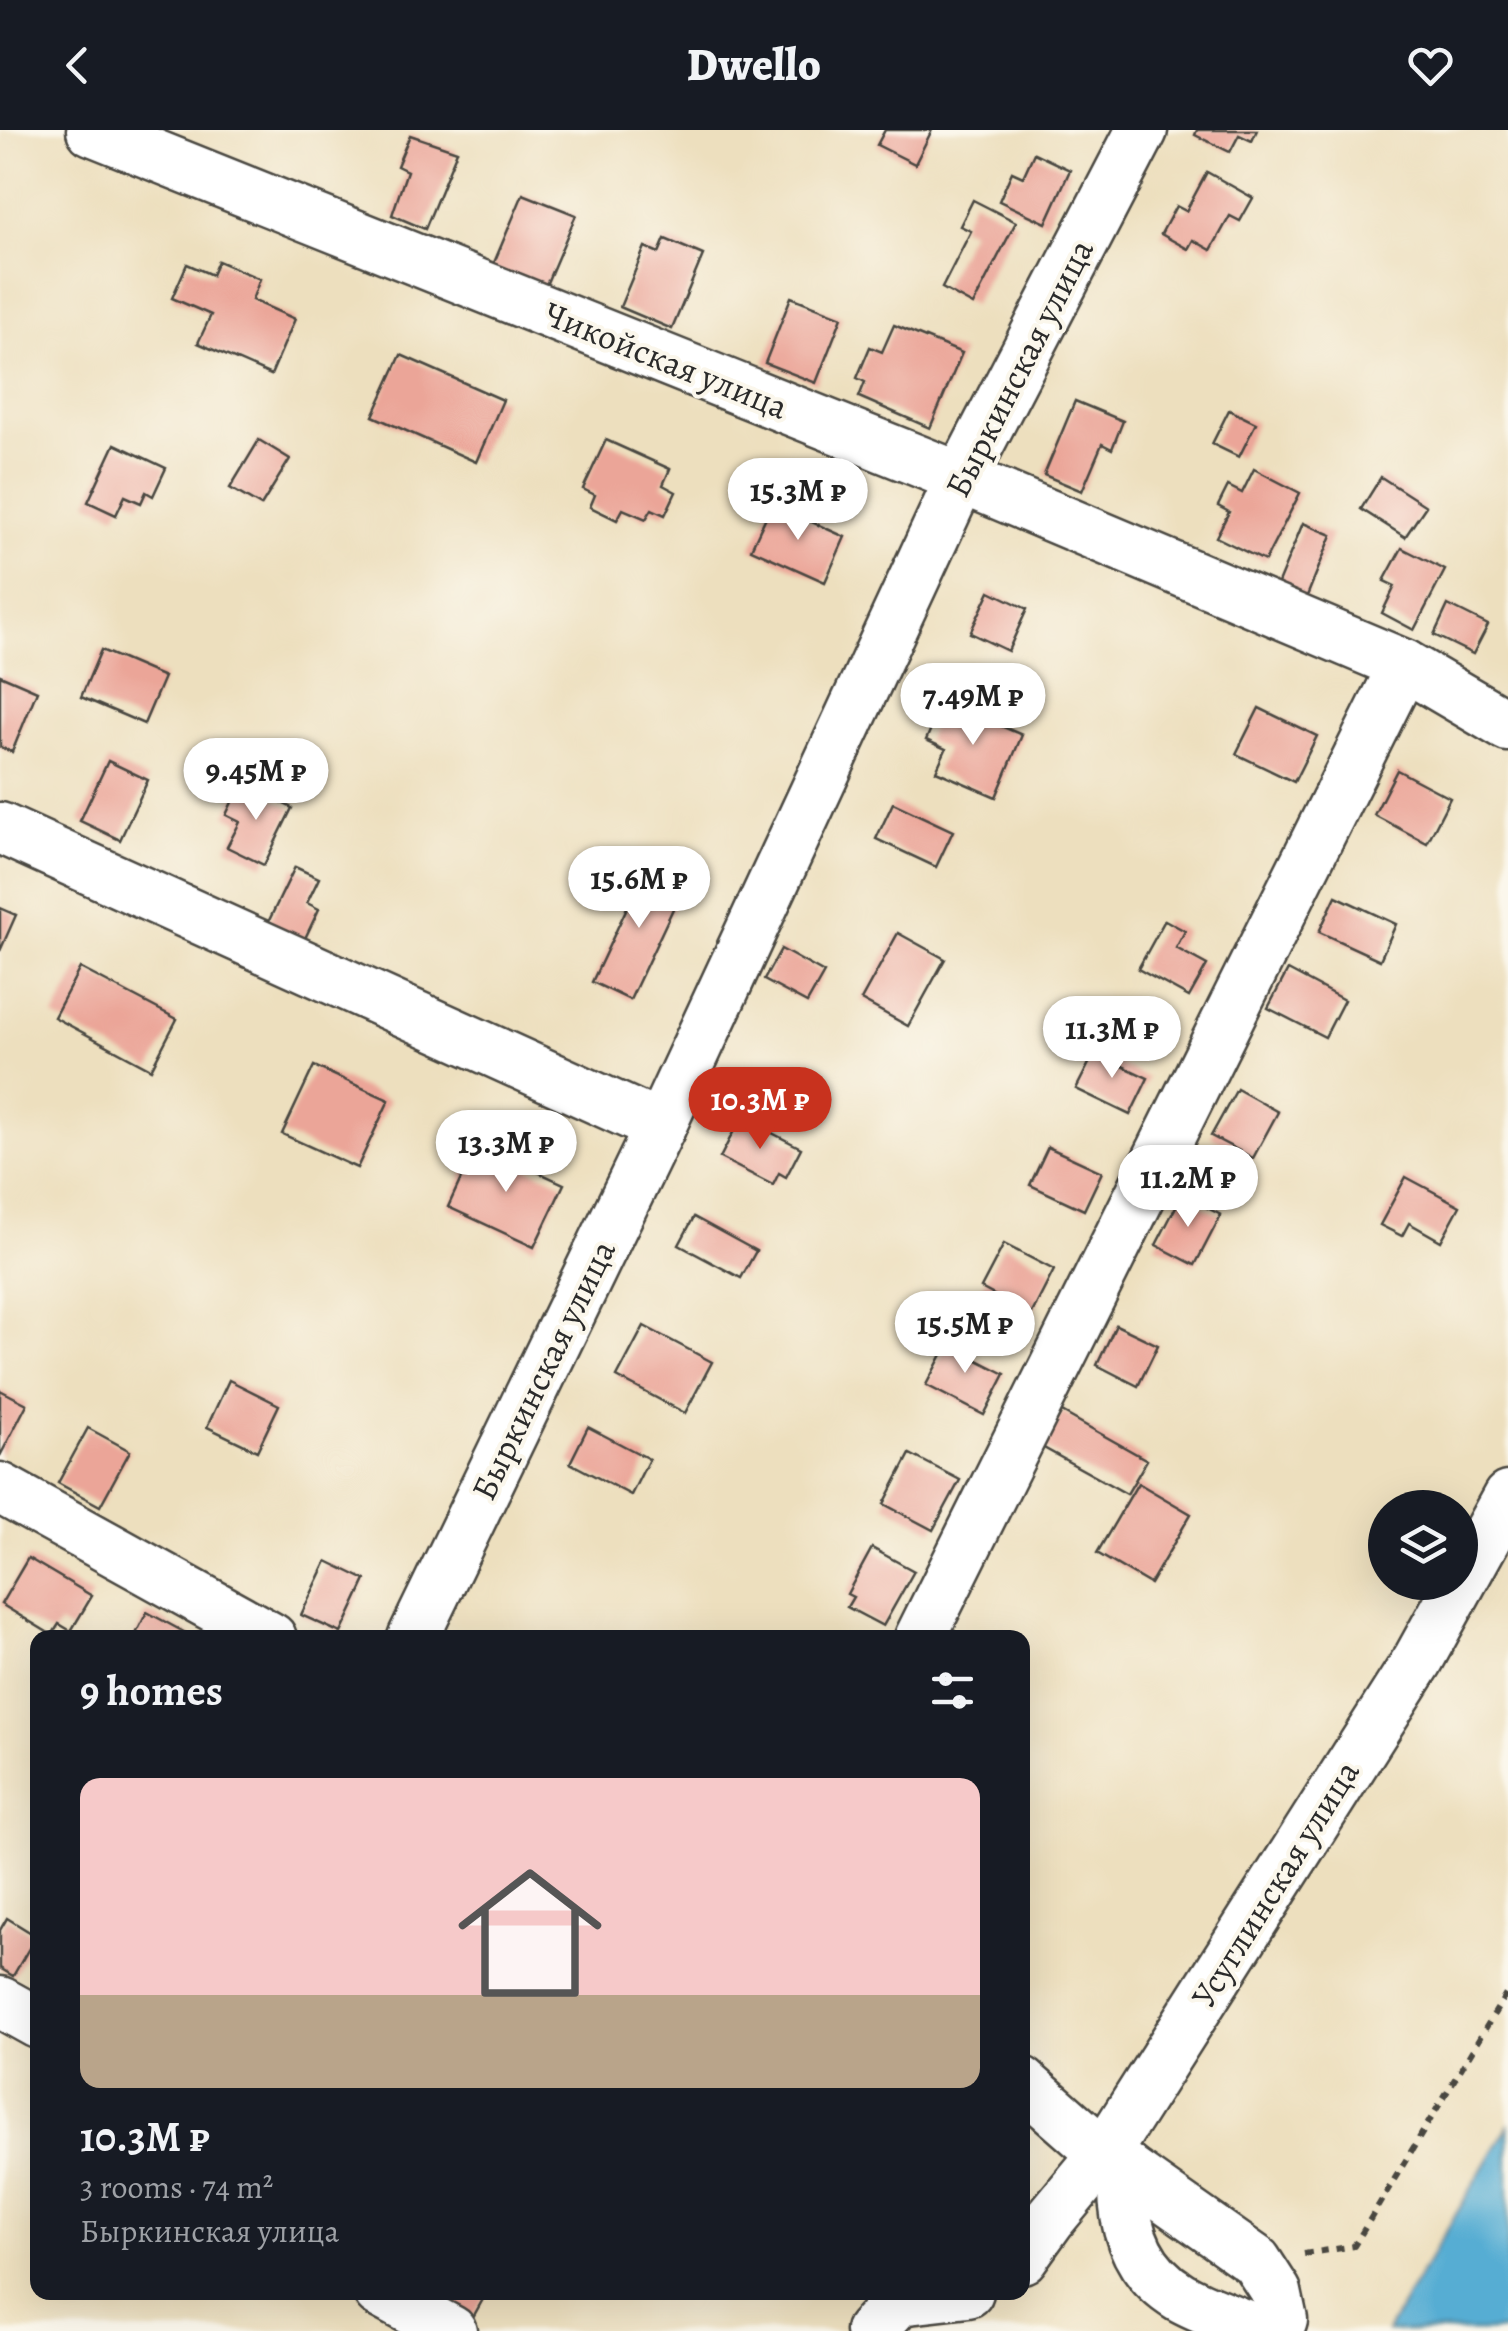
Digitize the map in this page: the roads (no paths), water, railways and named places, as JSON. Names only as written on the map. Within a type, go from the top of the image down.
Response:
[{"type":"street","name":"Чикойская улица","points":[[92,130],[961,478],[1404,665],[1508,726]]},
{"type":"street","name":"Быркинская улица","points":[[418,1630],[660,1127],[961,478],[1142,130]]},
{"type":"street","points":[[924,1630],[1404,665]]},
{"type":"street","points":[[0,828],[660,1127]]},
{"type":"street","points":[[0,1488],[257,1630]]},
{"type":"street","name":"Усуглинская улица","points":[[1030,2247],[1050,2219],[1114,2161],[1418,1660],[1508,1497]]},
{"type":"street","points":[[0,2002],[30,2019]]},
{"type":"street","points":[[1030,2089],[1114,2161],[1256,2261],[1276,2292],[1282,2320],[1278,2331]]},
{"type":"street","points":[[1114,2161],[1134,2246],[1156,2279],[1181,2298],[1259,2331]]},
{"type":"street","points":[[394,2300],[451,2331]]},
{"type":"street","points":[[871,2331],[899,2300]]},
{"type":"street","points":[[980,2331],[995,2300]]},
{"type":"water","points":[[1508,2126],[1508,2331],[1387,2331]]}]
